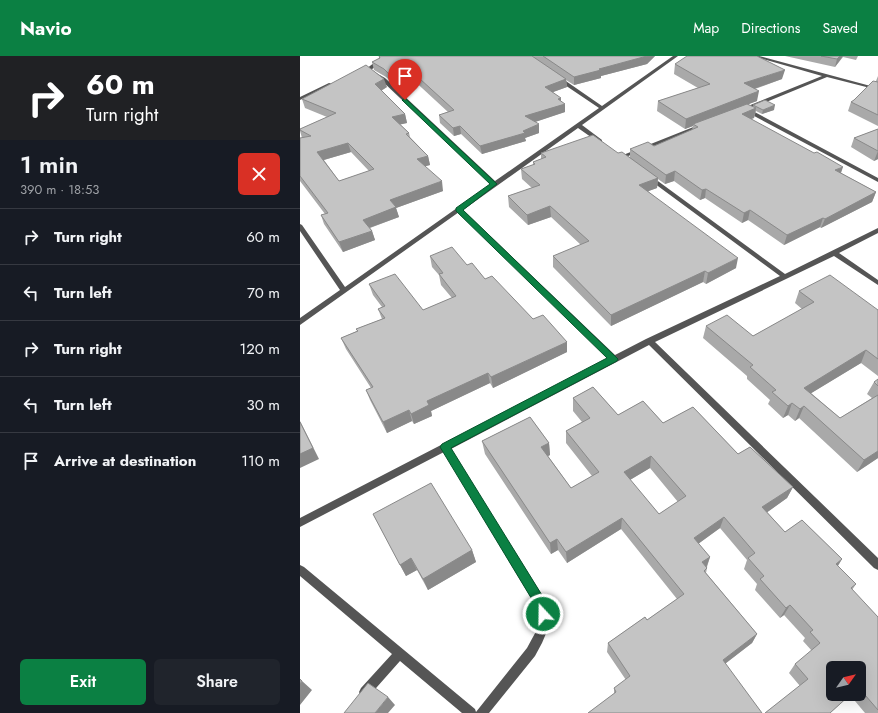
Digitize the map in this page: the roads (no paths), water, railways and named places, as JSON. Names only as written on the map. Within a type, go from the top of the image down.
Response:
[{"type":"street","points":[[362,72],[368,70],[386,56]]},
{"type":"street","points":[[300,322],[676,56]]},
{"type":"street","points":[[754,56],[878,89]]},
{"type":"street","points":[[368,70],[383,79],[494,184]]},
{"type":"street","points":[[552,73],[602,108]]},
{"type":"street","points":[[738,111],[825,76]]},
{"type":"street","points":[[300,99],[337,81]]},
{"type":"street","points":[[745,108],[878,180]]},
{"type":"street","points":[[622,157],[709,123]]},
{"type":"street","points":[[578,125],[603,143]]},
{"type":"street","points":[[615,152],[628,161]]},
{"type":"street","points":[[646,175],[784,276]]},
{"type":"street","points":[[459,209],[614,359]]},
{"type":"street","points":[[300,226],[344,291]]},
{"type":"street","points":[[300,523],[649,341],[834,253],[878,230]]},
{"type":"street","points":[[834,253],[878,283]]},
{"type":"street","points":[[649,341],[878,565]]},
{"type":"street","points":[[445,447],[541,604],[545,624],[530,652],[482,713]]},
{"type":"street","points":[[300,570],[470,713]]},
{"type":"street","points":[[357,701],[399,654]]}]
